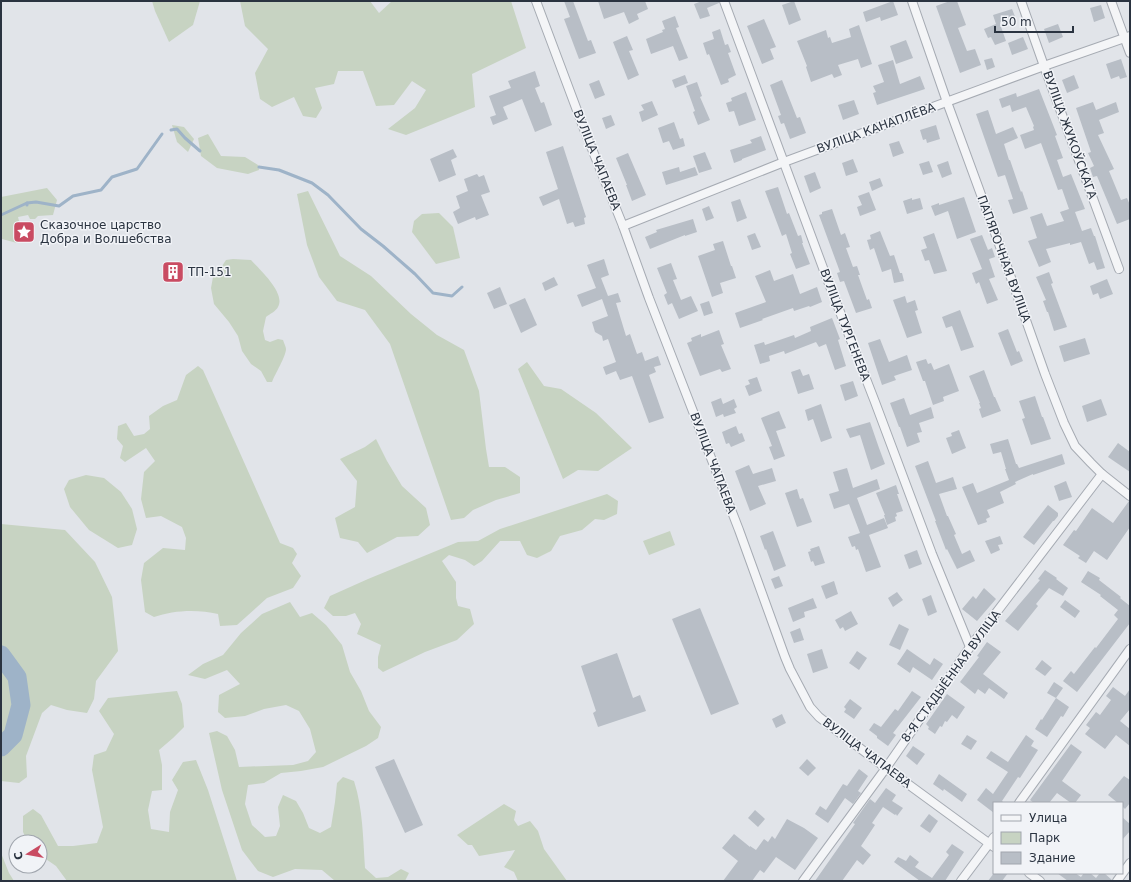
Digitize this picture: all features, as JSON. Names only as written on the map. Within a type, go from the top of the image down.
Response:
[{"type":"street","name":"ВУЛІЦА ЧАПАЕВА","points":[[536,1],[739,530],[790,669],[810,707],[819,717],[886,768],[992,843]]},
{"type":"street","name":"ВУЛІЦА ТУРГЕНЕВА","points":[[724,1],[932,554],[970,647]]},
{"type":"street","name":"ПАПЯРОЧНАЯ ВУЛІЦА","points":[[912,1],[1044,374],[1064,423],[1075,446],[1102,474],[1130,496]]},
{"type":"street","name":"ВУЛІЦА ЖУКОЎСКАГА","points":[[1021,1],[1119,269]]},
{"type":"street","points":[[1111,1],[1127,36],[1130,53]]},
{"type":"street","name":"ВУЛІЦА КАНАПЛЁВА","points":[[623,226],[784,162],[1127,36]]},
{"type":"street","name":"8-Я СТАДЫЁННАЯ ВУЛІЦА","points":[[803,881],[886,768],[970,647],[1102,474]]},
{"type":"street","points":[[1020,802],[1130,649]]},
{"type":"street","points":[[961,881],[992,843]]},
{"type":"street","points":[[1123,873],[1130,863]]},
{"type":"street","points":[[1030,874],[1040,881]]},
{"type":"green space","points":[[152,1],[200,1],[193,25],[169,42]]},
{"type":"green space","points":[[240,1],[370,1],[379,13],[392,1],[511,1],[526,48],[472,74],[475,107],[406,135],[388,129],[415,108],[426,90],[412,81],[394,105],[376,106],[363,71],[338,71],[334,84],[315,88],[322,108],[316,118],[303,116],[294,97],[272,107],[260,99],[255,73],[268,49],[245,26]]},
{"type":"green space","points":[[172,125],[184,127],[194,139],[188,152],[177,142]]},
{"type":"green space","points":[[208,134],[221,156],[245,157],[258,165],[259,170],[248,174],[217,168],[201,156],[198,138]]},
{"type":"green space","points":[[47,188],[57,200],[53,215],[38,216],[35,219],[30,219],[28,215],[18,217],[23,236],[17,243],[2,239],[1,244],[1,197]]},
{"type":"green space","points":[[308,191],[340,256],[371,276],[411,314],[437,335],[464,350],[479,391],[489,467],[505,467],[520,477],[520,493],[496,500],[473,510],[464,518],[451,520],[390,344],[365,310],[337,301],[319,277],[307,245],[297,194]]},
{"type":"green space","points":[[439,213],[453,227],[460,258],[436,264],[412,232],[414,221],[422,214]]},
{"type":"green space","points":[[226,260],[251,260],[271,282],[280,301],[278,307],[266,317],[263,331],[265,340],[270,342],[278,339],[283,340],[286,348],[286,352],[272,382],[267,382],[261,371],[251,364],[242,351],[238,336],[214,304],[211,288],[213,277]]},
{"type":"green space","points":[[527,362],[544,386],[561,389],[596,413],[632,448],[598,471],[578,470],[563,479],[518,369]]},
{"type":"green space","points":[[198,366],[203,370],[280,543],[293,548],[297,554],[292,563],[301,576],[293,588],[267,598],[237,625],[220,626],[218,614],[210,612],[177,612],[154,617],[145,612],[141,580],[144,563],[163,548],[185,550],[186,538],[182,527],[161,516],[146,518],[141,499],[144,472],[155,461],[146,448],[125,462],[120,458],[123,446],[117,439],[118,426],[126,423],[134,436],[144,434],[150,429],[149,416],[163,406],[177,400],[186,375]]},
{"type":"green space","points":[[376,439],[402,486],[426,508],[430,525],[418,536],[397,537],[367,553],[358,542],[340,538],[335,518],[355,507],[357,481],[340,459],[365,447]]},
{"type":"green space","points":[[86,475],[104,478],[121,492],[132,509],[137,529],[132,545],[118,548],[89,530],[70,507],[64,489],[69,480]]},
{"type":"green space","points":[[607,494],[618,501],[617,514],[604,520],[595,519],[582,530],[560,536],[551,551],[537,558],[527,555],[520,541],[500,541],[482,561],[474,566],[465,560],[449,555],[442,561],[456,582],[456,598],[458,606],[470,609],[474,624],[457,640],[425,652],[383,672],[378,668],[378,657],[381,645],[357,634],[361,624],[355,613],[346,616],[333,616],[324,608],[330,596],[458,542],[478,541],[500,529]]},
{"type":"green space","points":[[1,524],[65,530],[95,562],[112,597],[118,651],[96,681],[94,699],[87,713],[67,710],[51,705],[42,713],[26,756],[27,777],[19,783],[1,781]]},
{"type":"green space","points":[[670,531],[675,545],[649,555],[643,541]]},
{"type":"green space","points":[[290,602],[300,617],[312,613],[326,625],[342,645],[350,672],[361,691],[369,711],[381,727],[378,738],[366,746],[323,767],[281,773],[264,783],[248,785],[245,804],[252,825],[265,837],[276,836],[280,826],[278,807],[283,795],[296,801],[309,828],[320,833],[331,827],[337,783],[343,777],[354,781],[361,813],[365,868],[376,878],[388,877],[401,869],[409,873],[405,881],[335,881],[322,870],[295,869],[273,877],[258,871],[242,850],[222,790],[209,733],[217,731],[227,736],[235,750],[239,767],[293,765],[308,761],[316,752],[310,729],[299,711],[286,705],[264,709],[245,716],[225,718],[218,712],[219,695],[240,684],[227,670],[205,679],[188,675],[203,664],[223,655],[241,633],[262,614]]},
{"type":"green space","points":[[177,691],[182,704],[184,727],[159,750],[162,765],[162,790],[152,791],[148,810],[151,829],[169,832],[170,812],[178,790],[172,780],[183,762],[196,760],[208,790],[237,881],[67,881],[56,866],[48,860],[48,834],[24,834],[23,816],[33,809],[41,815],[58,846],[97,843],[103,827],[92,770],[94,755],[106,751],[114,734],[99,711],[108,698]]},
{"type":"green space","points":[[504,804],[516,811],[514,820],[518,826],[530,821],[538,831],[544,849],[567,881],[518,881],[514,872],[504,867],[515,850],[479,856],[472,845],[468,845],[457,835]]},
{"type":"green space","points":[[1,853],[8,874],[10,874],[14,881],[1,881]]},
{"type":"building","points":[[564,1],[573,1],[588,41],[591,40],[596,53],[579,59],[564,19],[570,17]]},
{"type":"building","points":[[598,1],[645,1],[648,9],[637,14],[639,19],[629,24],[624,12],[604,19]]},
{"type":"building","points":[[702,1],[719,1],[719,3],[707,8],[710,16],[700,19],[694,4]]},
{"type":"building","points":[[794,1],[801,20],[789,25],[782,5]]},
{"type":"building","points":[[893,1],[898,15],[881,21],[880,17],[866,22],[863,12]]},
{"type":"building","points":[[950,1],[957,1],[966,25],[958,28],[967,51],[975,49],[981,65],[960,73],[936,6]]},
{"type":"building","points":[[1101,5],[1105,18],[1094,22],[1090,8]]},
{"type":"building","points":[[1012,9],[1016,19],[1000,24],[1006,41],[995,45],[991,37],[988,38],[984,29],[996,24],[993,15]]},
{"type":"building","points":[[675,16],[679,27],[676,28],[688,58],[679,61],[673,46],[651,54],[646,39],[663,32],[662,30],[665,29],[662,21]]},
{"type":"building","points":[[764,19],[776,47],[770,49],[774,59],[762,64],[747,26]]},
{"type":"building","points":[[1058,24],[1063,37],[1049,43],[1044,29]]},
{"type":"building","points":[[859,25],[872,64],[861,68],[858,59],[838,65],[842,75],[834,78],[832,74],[811,82],[806,67],[807,66],[797,41],[826,30],[828,38],[830,37],[832,43],[851,37],[849,29]]},
{"type":"building","points":[[720,29],[725,45],[728,44],[731,52],[728,53],[736,75],[728,79],[729,82],[721,85],[703,43],[714,39],[712,32]]},
{"type":"building","points":[[627,36],[633,50],[629,51],[639,75],[628,80],[613,42]]},
{"type":"building","points":[[1023,37],[1028,49],[1012,55],[1008,43]]},
{"type":"building","points":[[906,40],[913,58],[896,64],[890,46]]},
{"type":"building","points":[[992,58],[995,67],[987,70],[984,60]]},
{"type":"building","points":[[1121,59],[1127,77],[1120,79],[1119,76],[1111,79],[1106,64]]},
{"type":"building","points":[[893,60],[900,84],[920,76],[925,89],[877,105],[873,93],[876,92],[873,86],[884,82],[878,65]]},
{"type":"building","points":[[535,71],[540,86],[535,88],[541,103],[544,102],[552,125],[535,132],[522,99],[503,107],[508,119],[493,125],[490,117],[496,115],[489,96],[511,88],[508,81]]},
{"type":"building","points":[[685,75],[688,83],[675,88],[672,80]]},
{"type":"building","points":[[1074,75],[1079,88],[1067,93],[1062,80]]},
{"type":"building","points":[[599,80],[605,95],[595,99],[589,84]]},
{"type":"building","points":[[782,80],[797,118],[800,117],[806,133],[790,139],[784,123],[781,124],[778,116],[781,115],[770,85]]},
{"type":"building","points":[[697,82],[702,96],[700,97],[710,120],[698,125],[693,112],[695,111],[686,86]]},
{"type":"building","points":[[1039,89],[1057,135],[1055,136],[1063,158],[1057,160],[1063,177],[1071,174],[1085,209],[1075,212],[1082,231],[1091,228],[1105,268],[1097,270],[1094,262],[1089,264],[1081,242],[1046,249],[1051,262],[1039,267],[1028,241],[1037,238],[1030,217],[1042,213],[1047,226],[1064,221],[1060,212],[1069,209],[1062,189],[1058,190],[1041,143],[1025,149],[1020,135],[1034,130],[1034,126],[1026,107],[1012,112],[1010,105],[1002,108],[999,99],[1016,93],[1017,97]]},
{"type":"building","points":[[746,92],[756,120],[739,126],[734,111],[729,112],[726,103],[732,101],[731,98]]},
{"type":"building","points":[[854,100],[859,114],[843,120],[838,105]]},
{"type":"building","points":[[652,101],[658,115],[642,122],[639,112],[644,110],[641,105]]},
{"type":"building","points":[[1093,102],[1096,110],[1116,102],[1119,112],[1099,120],[1104,133],[1098,135],[1114,169],[1109,171],[1121,200],[1127,198],[1130,205],[1130,219],[1117,224],[1097,176],[1093,177],[1090,168],[1094,166],[1088,153],[1091,152],[1076,108]]},
{"type":"building","points":[[988,110],[996,134],[1013,127],[1018,138],[1004,144],[1028,209],[1013,214],[1008,200],[1013,199],[1005,175],[998,177],[976,114]]},
{"type":"building","points":[[611,115],[615,125],[606,129],[602,118]]},
{"type":"building","points":[[674,122],[680,139],[683,138],[685,146],[673,150],[669,141],[663,143],[658,128]]},
{"type":"building","points":[[936,125],[940,139],[927,143],[926,139],[923,140],[920,130]]},
{"type":"building","points":[[761,136],[766,150],[734,163],[730,150],[752,143],[750,140]]},
{"type":"building","points":[[899,141],[904,153],[893,157],[889,144]]},
{"type":"building","points":[[563,146],[586,217],[584,218],[585,224],[575,227],[573,222],[567,224],[559,199],[543,206],[539,197],[558,189],[546,152]]},
{"type":"building","points":[[453,149],[457,157],[451,160],[456,175],[439,182],[430,159]]},
{"type":"building","points":[[705,152],[712,169],[699,173],[693,156]]},
{"type":"building","points":[[628,153],[646,195],[632,201],[616,158]]},
{"type":"building","points":[[853,159],[858,172],[846,176],[842,163]]},
{"type":"building","points":[[929,161],[933,172],[923,175],[919,164]]},
{"type":"building","points":[[948,161],[952,174],[942,178],[937,165]]},
{"type":"building","points":[[679,167],[680,172],[695,167],[698,175],[666,185],[662,172]]},
{"type":"building","points":[[815,172],[821,188],[810,193],[804,176]]},
{"type":"building","points":[[477,174],[479,177],[484,175],[490,192],[481,195],[489,215],[476,220],[475,217],[458,224],[453,212],[460,208],[456,196],[468,191],[464,179]]},
{"type":"building","points":[[880,178],[883,186],[872,191],[869,182]]},
{"type":"building","points":[[778,187],[787,214],[789,213],[798,236],[801,235],[802,243],[810,264],[796,269],[790,254],[792,253],[786,234],[782,236],[765,191]]},
{"type":"building","points":[[869,192],[876,210],[860,216],[857,207],[862,205],[858,196]]},
{"type":"building","points":[[964,197],[976,232],[957,239],[948,211],[935,216],[931,206]]},
{"type":"building","points":[[912,198],[912,200],[920,198],[923,209],[907,214],[903,201]]},
{"type":"building","points":[[740,199],[747,218],[737,222],[731,202]]},
{"type":"building","points":[[709,206],[714,218],[706,221],[702,209]]},
{"type":"building","points":[[832,209],[841,235],[845,233],[850,247],[846,248],[853,267],[857,266],[860,275],[858,275],[867,300],[869,299],[872,308],[856,313],[844,281],[840,282],[837,273],[840,272],[819,215],[822,214],[822,212]]},
{"type":"building","points":[[693,219],[697,232],[685,235],[650,249],[645,237],[657,232],[656,230]]},
{"type":"building","points":[[880,231],[890,256],[894,255],[904,281],[894,283],[891,269],[882,272],[874,248],[870,250],[867,240],[871,239],[870,235]]},
{"type":"building","points":[[755,233],[761,247],[752,250],[747,236]]},
{"type":"building","points":[[934,233],[947,271],[934,274],[929,260],[925,261],[921,250],[927,248],[923,237]]},
{"type":"building","points":[[982,235],[988,250],[992,248],[995,257],[989,259],[995,277],[989,279],[998,300],[987,304],[979,282],[976,284],[972,273],[982,269],[970,239]]},
{"type":"building","points":[[723,241],[736,278],[720,283],[723,293],[712,297],[698,256],[715,250],[713,244]]},
{"type":"building","points":[[604,259],[609,275],[601,278],[608,296],[618,293],[621,302],[616,303],[626,336],[630,334],[637,354],[642,352],[645,361],[658,356],[661,365],[654,367],[656,372],[649,375],[664,418],[649,423],[632,376],[620,380],[616,371],[606,375],[603,367],[616,362],[608,339],[603,341],[602,336],[595,332],[592,322],[608,316],[602,299],[582,307],[577,295],[596,288],[587,265]]},
{"type":"building","points":[[671,263],[677,279],[673,280],[681,300],[691,296],[698,311],[679,319],[672,303],[668,305],[664,295],[667,293],[657,268]]},
{"type":"building","points":[[770,270],[774,281],[793,274],[800,294],[817,287],[822,302],[794,311],[793,308],[740,328],[735,313],[766,302],[755,276]]},
{"type":"building","points":[[1049,272],[1053,283],[1051,284],[1067,327],[1054,331],[1043,301],[1046,300],[1036,277]]},
{"type":"building","points":[[554,277],[558,285],[545,291],[542,283]]},
{"type":"building","points":[[1107,279],[1113,294],[1100,299],[1098,293],[1093,295],[1090,286]]},
{"type":"building","points":[[500,287],[507,304],[494,309],[487,293]]},
{"type":"building","points":[[905,296],[907,303],[915,300],[918,310],[915,311],[922,333],[907,338],[893,300]]},
{"type":"building","points":[[525,298],[537,325],[521,333],[509,305]]},
{"type":"building","points":[[709,301],[713,313],[704,316],[700,304]]},
{"type":"building","points":[[960,310],[974,347],[961,351],[952,326],[946,328],[942,317]]},
{"type":"building","points":[[832,318],[840,339],[838,340],[846,366],[835,370],[826,344],[819,347],[816,342],[785,354],[784,351],[769,356],[770,361],[760,364],[754,345],[764,342],[765,345],[794,335],[795,338],[811,331],[810,327]]},
{"type":"building","points":[[1008,329],[1017,352],[1019,351],[1023,361],[1011,366],[998,333]]},
{"type":"building","points":[[719,330],[724,344],[721,345],[731,369],[722,372],[720,369],[700,376],[687,343],[692,341],[691,338],[701,334],[701,337]]},
{"type":"building","points":[[1085,338],[1090,354],[1064,362],[1059,346]]},
{"type":"building","points":[[880,339],[889,362],[907,355],[912,370],[894,376],[896,380],[882,385],[868,343]]},
{"type":"building","points":[[926,359],[928,364],[931,363],[934,370],[949,364],[959,391],[943,397],[944,401],[933,405],[925,381],[923,381],[916,362]]},
{"type":"building","points":[[800,369],[803,376],[809,374],[814,389],[798,394],[791,372]]},
{"type":"building","points":[[984,370],[1001,411],[982,418],[979,409],[981,408],[980,403],[969,376]]},
{"type":"building","points":[[757,377],[762,391],[749,396],[745,386],[750,384],[748,380]]},
{"type":"building","points":[[853,381],[858,396],[845,401],[840,385]]},
{"type":"building","points":[[1035,396],[1051,439],[1031,445],[1022,419],[1025,418],[1019,401]]},
{"type":"building","points":[[721,398],[723,404],[734,399],[737,407],[734,409],[736,413],[724,417],[723,414],[716,417],[711,402]]},
{"type":"building","points":[[904,398],[910,415],[931,407],[934,418],[919,423],[922,432],[917,433],[920,442],[907,447],[890,403]]},
{"type":"building","points":[[1101,399],[1107,415],[1087,422],[1082,406]]},
{"type":"building","points":[[821,404],[832,438],[821,442],[813,419],[808,421],[805,410]]},
{"type":"building","points":[[779,411],[786,428],[776,431],[785,456],[774,460],[769,447],[772,446],[761,418]]},
{"type":"building","points":[[870,422],[885,464],[871,470],[860,435],[850,438],[846,429]]},
{"type":"building","points":[[736,426],[739,434],[742,433],[745,441],[731,447],[729,443],[726,444],[722,432]]},
{"type":"building","points":[[959,430],[966,448],[952,454],[946,438],[952,436],[951,433]]},
{"type":"building","points":[[1008,439],[1016,464],[1019,468],[1062,454],[1065,464],[1033,474],[1015,482],[1016,484],[1000,492],[1004,503],[987,510],[990,517],[986,519],[987,522],[978,525],[962,487],[973,483],[977,493],[1009,480],[1001,452],[993,454],[990,444]]},
{"type":"building","points":[[1118,443],[1130,452],[1130,472],[1108,457]]},
{"type":"building","points":[[928,461],[936,483],[953,477],[957,489],[939,494],[947,516],[956,534],[954,535],[962,554],[970,550],[975,561],[957,569],[947,549],[946,550],[915,466]]},
{"type":"building","points":[[749,465],[753,474],[772,468],[776,481],[758,486],[766,504],[750,511],[735,471]]},
{"type":"building","points":[[847,468],[853,488],[877,479],[880,489],[857,498],[867,525],[884,518],[888,528],[869,535],[881,567],[866,572],[858,549],[856,550],[855,546],[852,547],[848,537],[860,533],[849,504],[834,509],[829,494],[839,491],[833,472]]},
{"type":"building","points":[[1066,481],[1072,497],[1059,501],[1054,486]]},
{"type":"building","points":[[896,485],[899,494],[897,494],[903,511],[896,513],[896,521],[887,525],[885,515],[876,493]]},
{"type":"building","points":[[797,489],[800,499],[803,498],[812,522],[797,527],[785,493]]},
{"type":"building","points":[[1129,501],[1130,527],[1107,560],[1094,551],[1086,563],[1078,558],[1080,556],[1063,545],[1074,530],[1076,531],[1092,508],[1113,523]]},
{"type":"building","points":[[1048,505],[1058,513],[1058,516],[1034,545],[1023,537]]},
{"type":"building","points":[[773,531],[786,566],[774,571],[760,536]]},
{"type":"building","points":[[1000,536],[1003,544],[998,545],[1000,550],[991,554],[985,541]]},
{"type":"building","points":[[819,546],[825,563],[815,566],[813,561],[811,562],[808,552],[811,551],[810,549]]},
{"type":"building","points":[[917,550],[922,564],[909,569],[904,555]]},
{"type":"building","points":[[1045,570],[1068,588],[1063,596],[1049,588],[1036,604],[1038,606],[1018,631],[1005,621],[1040,580],[1038,579]]},
{"type":"building","points":[[1088,571],[1100,578],[1099,580],[1130,606],[1130,623],[1077,692],[1063,681],[1071,671],[1074,674],[1118,619],[1114,615],[1118,610],[1100,596],[1101,595],[1081,582]]},
{"type":"building","points":[[779,576],[783,586],[775,589],[771,579]]},
{"type":"building","points":[[834,581],[838,594],[826,599],[821,586]]},
{"type":"building","points":[[984,588],[996,599],[977,621],[962,609],[973,596],[976,599]]},
{"type":"building","points":[[897,592],[903,600],[893,607],[888,598]]},
{"type":"building","points":[[931,595],[937,612],[928,616],[922,599]]},
{"type":"building","points":[[813,598],[817,608],[804,612],[805,617],[793,622],[788,608]]},
{"type":"building","points":[[1065,600],[1080,611],[1075,618],[1060,607]]},
{"type":"building","points":[[700,608],[739,704],[711,715],[672,619]]},
{"type":"building","points":[[851,611],[858,624],[845,631],[843,627],[840,629],[835,620]]},
{"type":"building","points":[[899,624],[909,629],[900,650],[889,645]]},
{"type":"building","points":[[800,628],[804,640],[794,643],[790,632]]},
{"type":"building","points":[[987,642],[1001,652],[983,674],[1008,693],[1004,699],[989,688],[985,694],[978,689],[975,694],[960,682],[979,657],[977,656]]},
{"type":"building","points":[[822,649],[828,668],[813,673],[807,654]]},
{"type":"building","points":[[907,649],[930,665],[934,658],[943,664],[932,680],[913,667],[910,673],[897,664]]},
{"type":"building","points":[[857,651],[867,658],[859,670],[849,663]]},
{"type":"building","points":[[617,653],[633,698],[640,695],[646,711],[598,727],[593,713],[596,711],[581,666]]},
{"type":"building","points":[[1042,660],[1052,668],[1045,676],[1035,669]]},
{"type":"building","points":[[1054,682],[1063,688],[1056,698],[1047,693]]},
{"type":"building","points":[[1113,687],[1125,696],[1130,689],[1130,709],[1120,721],[1130,729],[1130,746],[1116,735],[1105,749],[1085,734],[1090,728],[1086,725],[1096,712],[1100,715],[1111,700],[1106,696]]},
{"type":"building","points":[[912,691],[921,697],[893,733],[896,735],[888,746],[869,730],[874,723],[881,727],[895,709],[898,711]]},
{"type":"building","points":[[947,694],[965,707],[957,719],[952,715],[947,722],[945,721],[942,727],[940,726],[935,734],[928,729],[929,727],[926,724]]},
{"type":"building","points":[[1056,698],[1069,707],[1047,737],[1035,729]]},
{"type":"building","points":[[850,699],[862,708],[854,719],[844,712],[846,709],[844,707]]},
{"type":"building","points":[[782,714],[786,723],[776,728],[772,719]]},
{"type":"building","points":[[967,735],[977,741],[971,750],[961,744]]},
{"type":"building","points":[[1026,735],[1034,741],[1031,746],[1038,750],[1020,778],[1018,777],[1002,801],[1003,802],[993,802],[993,812],[977,800],[986,788],[993,794],[1008,772],[986,758],[991,751],[1008,762]]},
{"type":"building","points":[[1071,744],[1082,752],[1062,781],[1081,795],[1076,802],[1070,802],[1057,793],[1050,802],[1033,802],[1030,800]]},
{"type":"building","points":[[913,746],[925,754],[917,765],[906,756]]},
{"type":"building","points":[[394,759],[423,825],[405,833],[375,767]]},
{"type":"building","points":[[807,759],[816,768],[808,776],[799,768]]},
{"type":"building","points":[[859,769],[868,776],[858,791],[861,793],[853,804],[845,798],[828,823],[815,814],[820,806],[826,810],[843,784],[847,786]]},
{"type":"building","points":[[939,774],[967,794],[962,802],[944,789],[943,791],[933,784]]},
{"type":"building","points":[[1124,776],[1130,780],[1130,803],[1125,809],[1123,807],[1123,802],[1117,802],[1108,795]]},
{"type":"building","points":[[886,788],[896,795],[892,801],[903,808],[897,816],[883,807],[872,823],[875,825],[861,846],[871,855],[863,865],[857,860],[842,881],[815,881],[855,824],[853,823],[870,799],[875,803]]},
{"type":"building","points":[[755,810],[765,819],[758,827],[748,818]]},
{"type":"building","points":[[929,814],[938,821],[930,833],[920,826]]},
{"type":"building","points":[[1123,818],[1130,824],[1130,831],[1123,839]]},
{"type":"building","points":[[787,819],[804,828],[818,838],[795,870],[776,857],[764,873],[760,870],[752,881],[723,881],[738,861],[722,848],[734,834],[756,850],[764,839],[768,842],[772,836],[775,839]]},
{"type":"building","points":[[952,844],[964,852],[945,881],[920,881],[894,862],[898,857],[906,861],[910,855],[919,862],[915,867],[932,878],[949,855],[946,852]]},
{"type":"building","points":[[993,874],[1007,874],[1002,881],[988,881]]},
{"type":"building","points":[[1058,874],[1076,874],[1081,877],[1083,874],[1091,874],[1096,878],[1099,874],[1105,874],[1112,880],[1112,881],[1068,881]]},
{"type":"waterway","points":[[171,130],[177,129],[200,151]]},
{"type":"waterway","points":[[27,203],[36,202],[59,206],[73,196],[101,190],[112,177],[137,169],[162,134]]},
{"type":"waterway","points":[[259,167],[279,170],[312,183],[328,195],[361,229],[415,274],[433,293],[452,296],[462,287]]},
{"type":"waterway","points":[[1,215],[27,203],[27,205]]},
{"type":"waterway","points":[[1,655],[17,677],[21,705],[13,735],[1,747]]},
{"type":"place","name":"Сказочное царство Добра и Волшебства","points":[[24,232]]},
{"type":"place","name":"ТП-151","points":[[173,272]]}]
